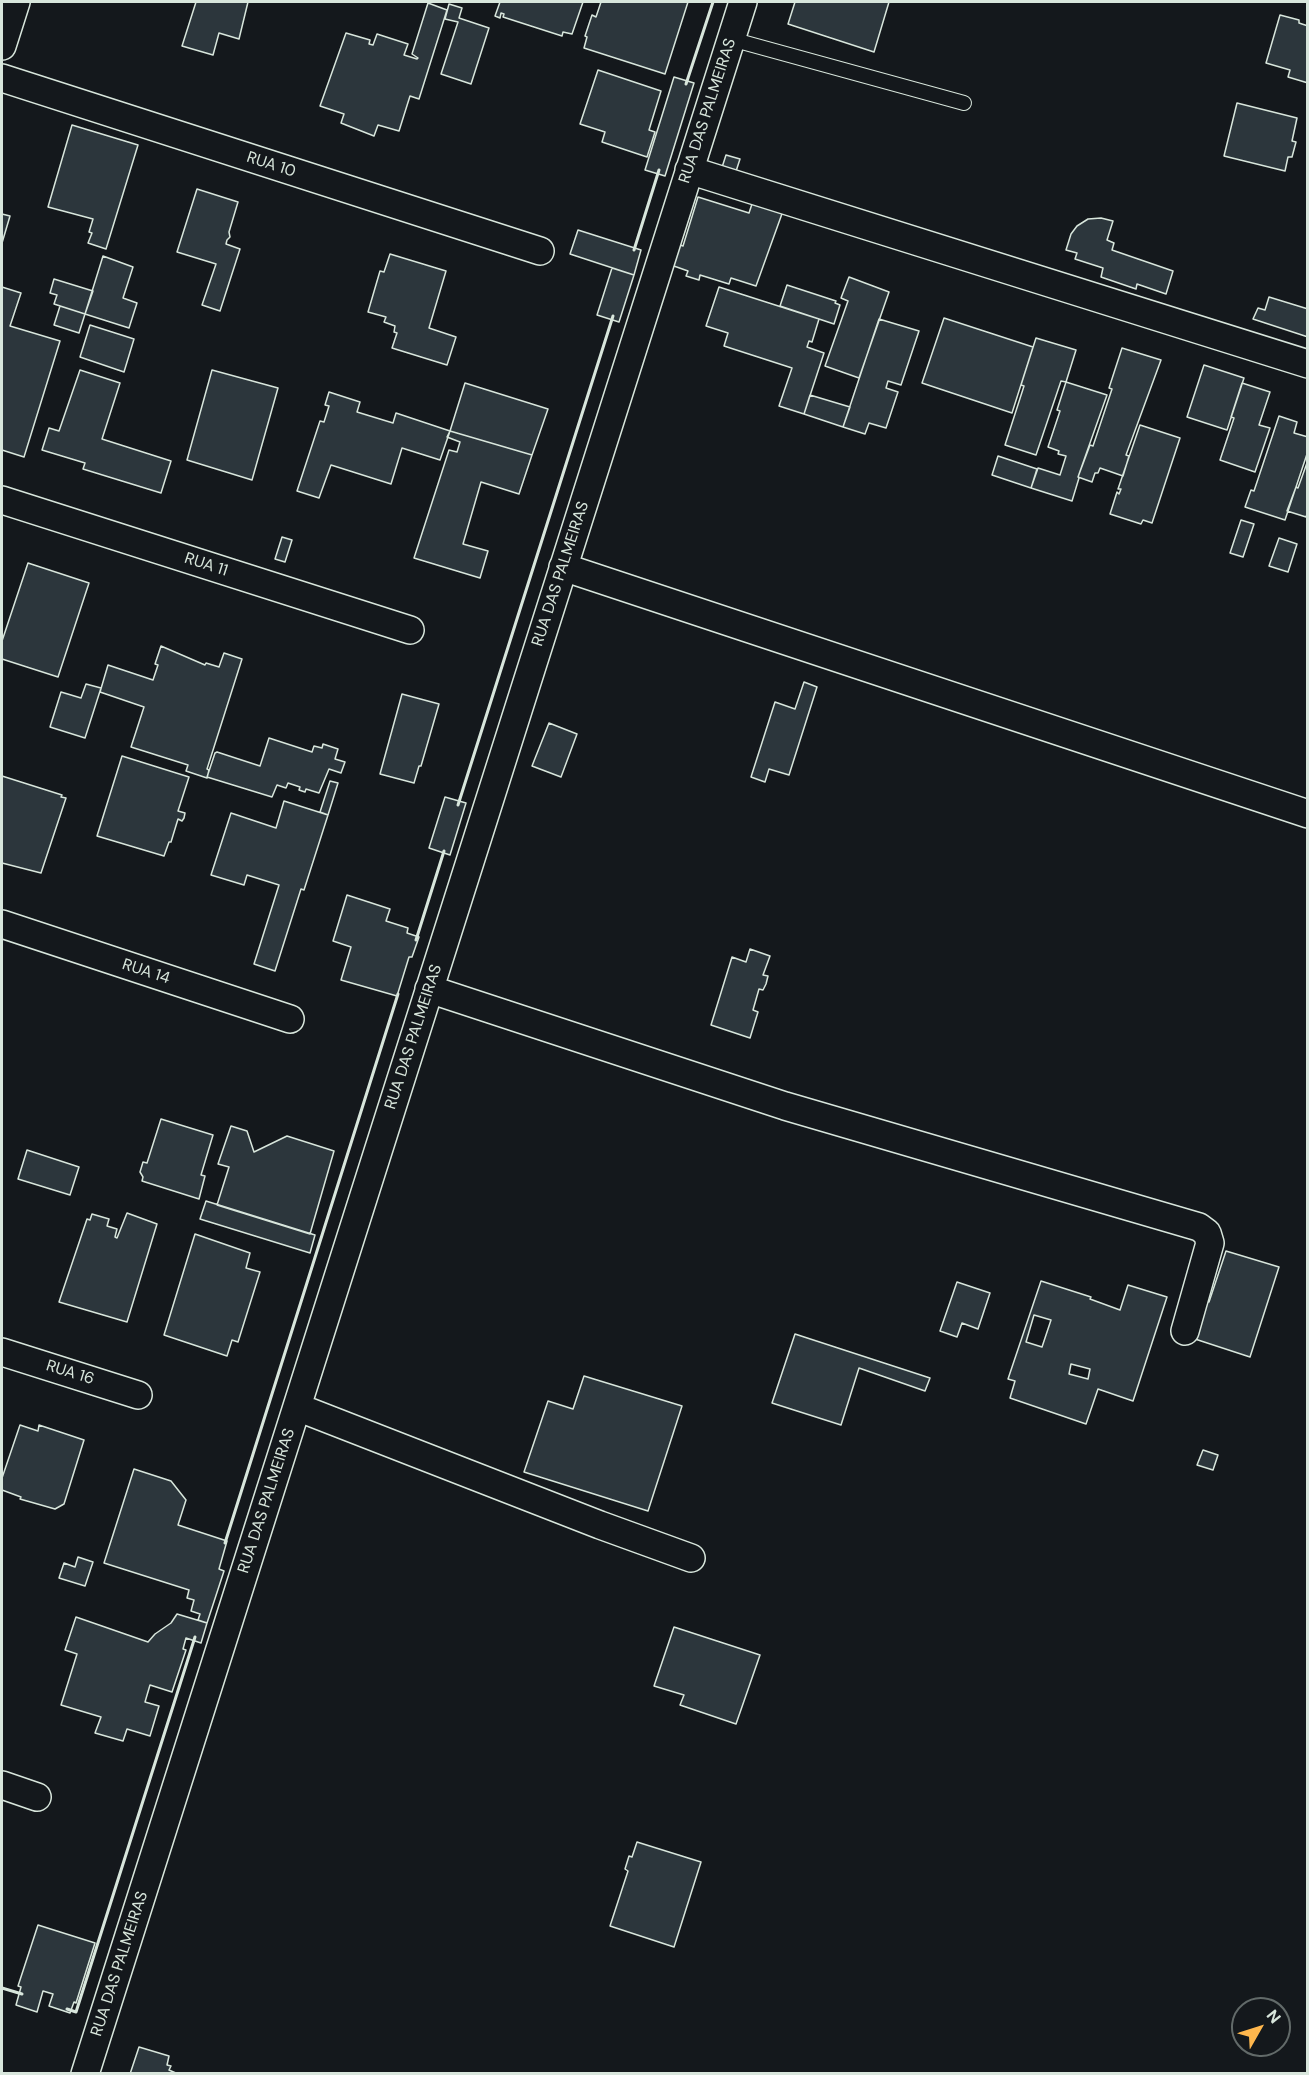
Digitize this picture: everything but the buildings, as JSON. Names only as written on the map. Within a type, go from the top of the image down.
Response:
[{"type":"street","points":[[2,46],[16,2]]},
{"type":"street","name":"RUA DAS PALMEIRAS","points":[[85,2073],[743,2]]},
{"type":"street","name":"RUA 10","points":[[2,78],[540,251]]},
{"type":"street","points":[[689,170],[1308,364]]},
{"type":"street","name":"RUA 11","points":[[2,500],[410,630]]},
{"type":"street","points":[[563,567],[1308,814]]},
{"type":"street","name":"RUA 14","points":[[2,924],[290,1019]]},
{"type":"street","points":[[429,989],[785,1106],[1198,1227],[1207,1233],[1209,1243],[1185,1331]]},
{"type":"street","name":"RUA 16","points":[[2,1352],[138,1395]]},
{"type":"street","points":[[297,1407],[691,1558]]},
{"type":"street","points":[[2,1785],[37,1797]]},
{"type":"lane","points":[[731,39],[964,104]]},
{"type":"wall","points":[[686,84],[713,2]]},
{"type":"wall","points":[[634,250],[659,170]]},
{"type":"wall","points":[[458,805],[613,316]]},
{"type":"wall","points":[[416,940],[444,851]]},
{"type":"wall","points":[[225,1543],[398,994]]},
{"type":"wall","points":[[67,2009],[76,2012],[195,1637]]},
{"type":"wall","points":[[2,1988],[22,1994]]}]
